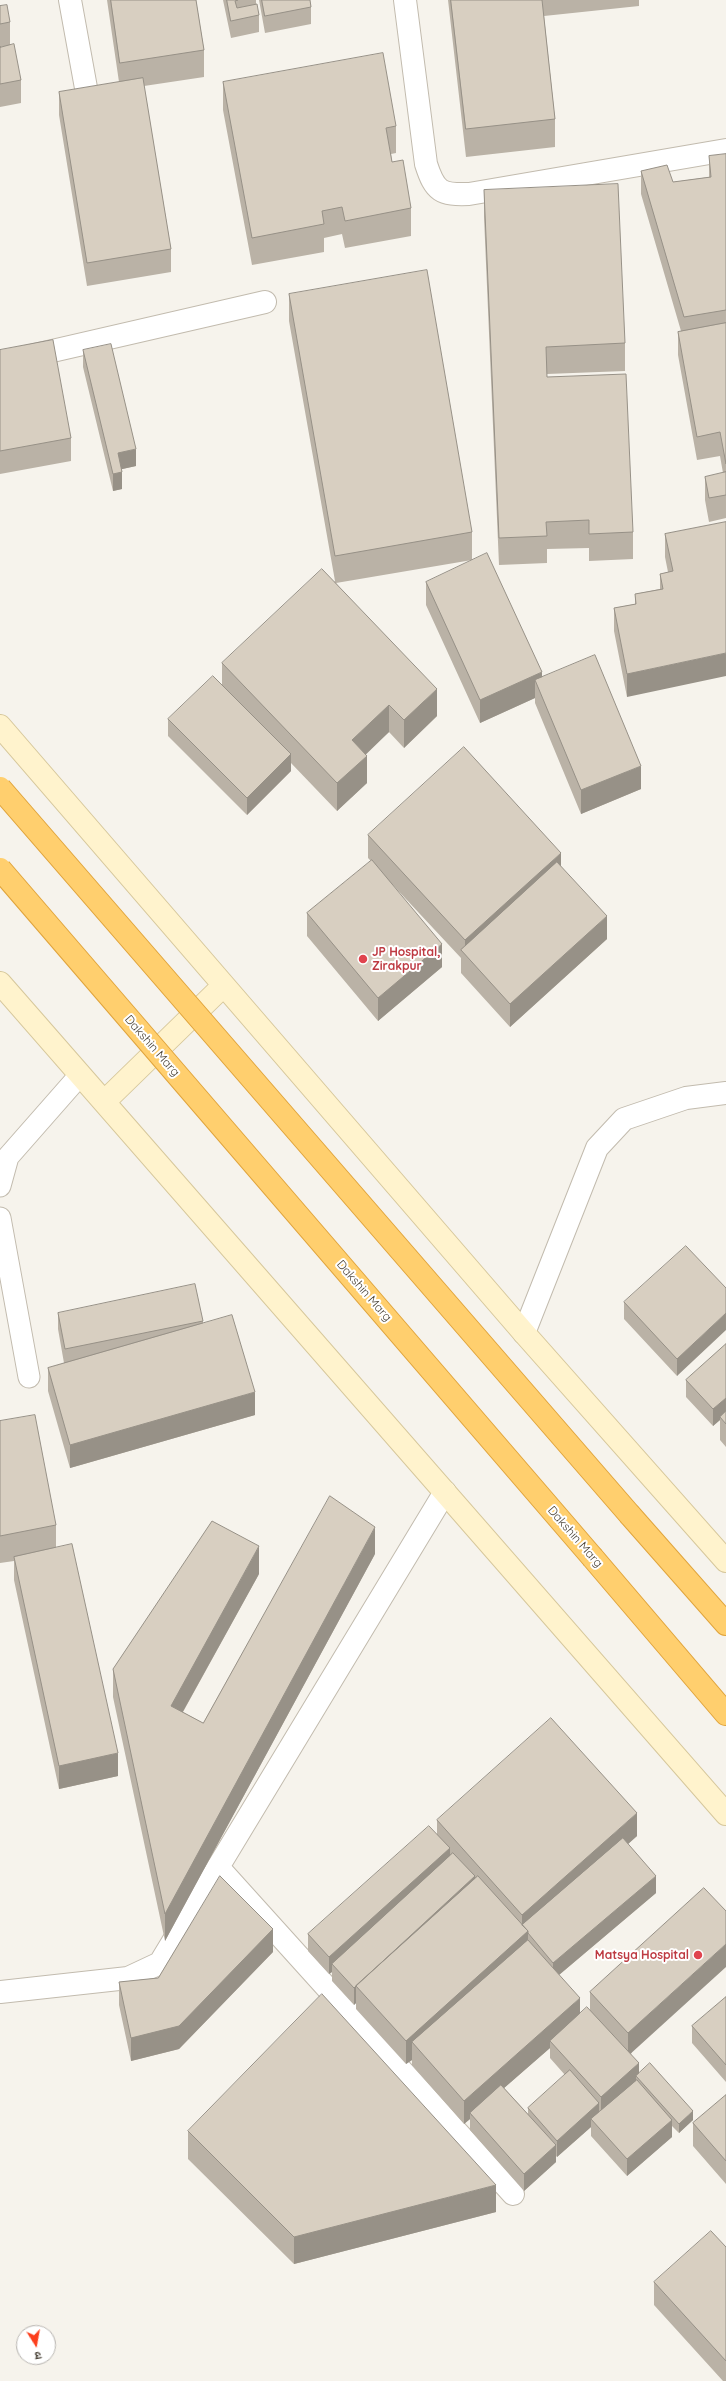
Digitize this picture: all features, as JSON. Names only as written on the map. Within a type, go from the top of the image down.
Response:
[{"type":"highway","points":[[0,788],[726,1624]]},
{"type":"highway","name":"Dakshin Marg","points":[[0,869],[726,1714]]},
{"type":"street","points":[[70,0],[88,99]]},
{"type":"street","points":[[405,0],[426,164],[432,183],[449,195],[469,194],[726,150]]},
{"type":"street","points":[[0,363],[265,302]]},
{"type":"street","points":[[0,726],[524,1333],[726,1561]]},
{"type":"street","points":[[0,983],[726,1814]]},
{"type":"street","points":[[104,1102],[223,986]]},
{"type":"street","points":[[524,1333],[597,1148],[624,1119],[686,1098],[726,1093]]},
{"type":"street","points":[[0,1992],[128,1978],[160,1963],[445,1492]]},
{"type":"street","points":[[218,1867],[513,2194]]},
{"type":"lane","points":[[0,1186],[8,1157],[80,1075]]},
{"type":"lane","points":[[0,1218],[1,1235],[28,1377]]},
{"type":"building","points":[[111,0],[196,0],[204,50],[120,63]]},
{"type":"building","points":[[227,0],[238,0],[235,1],[237,8],[257,4],[259,15],[231,21]]},
{"type":"building","points":[[262,0],[310,0],[311,7],[265,16]]},
{"type":"building","points":[[451,0],[542,0],[555,119],[466,129]]},
{"type":"building","points":[[7,5],[10,22],[0,24],[0,6]]},
{"type":"building","points":[[14,44],[21,80],[0,84],[0,47]]},
{"type":"building","points":[[383,53],[396,126],[386,128],[392,162],[403,160],[411,208],[345,221],[342,207],[322,211],[324,224],[252,238],[223,82]]},
{"type":"building","points":[[143,78],[171,249],[87,263],[59,92]]},
{"type":"building","points":[[726,154],[726,310],[684,317],[641,171],[667,165],[673,182],[711,177],[709,156]]},
{"type":"building","points":[[618,184],[625,343],[546,347],[547,377],[626,374],[633,532],[589,534],[589,520],[546,522],[547,536],[499,538],[484,190]]},
{"type":"building","points":[[427,270],[472,532],[335,556],[289,294]]},
{"type":"building","points":[[726,323],[726,464],[720,432],[697,437],[678,332]]},
{"type":"building","points":[[53,340],[71,438],[0,451],[0,350]]},
{"type":"building","points":[[111,344],[136,449],[118,453],[122,472],[113,474],[83,350]]},
{"type":"building","points":[[726,472],[726,495],[709,498],[705,477]]},
{"type":"building","points":[[726,522],[726,653],[627,674],[614,608],[636,604],[635,594],[663,589],[660,574],[673,571],[665,534]]},
{"type":"building","points":[[487,553],[542,672],[480,700],[426,582]]},
{"type":"building","points":[[322,569],[437,689],[404,720],[389,705],[352,740],[367,756],[337,783],[222,663]]},
{"type":"building","points":[[595,655],[641,766],[581,790],[535,680]]},
{"type":"building","points":[[213,676],[291,754],[247,798],[168,719]]},
{"type":"building","points":[[464,747],[561,853],[465,940],[368,835]]},
{"type":"building","points":[[372,860],[442,944],[378,998],[307,913]]},
{"type":"building","points":[[557,862],[607,916],[510,1004],[461,950]]},
{"type":"building","points":[[686,1246],[726,1288],[726,1313],[677,1359],[624,1302]]},
{"type":"building","points":[[195,1284],[203,1321],[65,1349],[58,1313]]},
{"type":"building","points":[[232,1315],[255,1392],[70,1445],[48,1368]]},
{"type":"building","points":[[726,1344],[726,1398],[713,1409],[686,1380]]},
{"type":"building","points":[[726,1411],[726,1424],[720,1417]]},
{"type":"building","points":[[35,1415],[56,1525],[0,1536],[0,1421]]},
{"type":"building","points":[[330,1496],[375,1527],[165,1914],[113,1669],[212,1521],[259,1546],[171,1706],[203,1723]]},
{"type":"building","points":[[72,1544],[118,1753],[59,1766],[14,1557]]},
{"type":"building","points":[[551,1718],[637,1813],[522,1915],[437,1820]]},
{"type":"building","points":[[429,1826],[450,1848],[329,1957],[308,1934]]},
{"type":"building","points":[[623,1838],[656,1876],[553,1963],[522,1925]]},
{"type":"building","points":[[453,1853],[475,1876],[354,1988],[332,1964]]},
{"type":"building","points":[[220,1876],[273,1929],[179,2026],[131,2038],[119,1982],[158,1978]]},
{"type":"building","points":[[478,1876],[528,1931],[406,2041],[356,1986]]},
{"type":"building","points":[[704,1888],[726,1911],[726,1944],[628,2033],[590,1992]]},
{"type":"building","points":[[528,1940],[580,1998],[464,2101],[412,2042]]},
{"type":"building","points":[[322,1994],[496,2185],[294,2237],[188,2131]]},
{"type":"building","points":[[726,1997],[726,2065],[692,2026]]},
{"type":"building","points":[[587,2007],[639,2063],[601,2097],[550,2041]]},
{"type":"building","points":[[650,2063],[693,2111],[679,2124],[636,2076]]},
{"type":"building","points":[[570,2070],[599,2103],[557,2141],[528,2108]]},
{"type":"building","points":[[637,2080],[672,2120],[627,2159],[591,2119]]},
{"type":"building","points":[[501,2085],[556,2145],[524,2174],[470,2113]]},
{"type":"building","points":[[726,2095],[726,2161],[693,2123]]},
{"type":"building","points":[[711,2231],[726,2247],[726,2361],[654,2282]]},
{"type":"place","name":"JP Hospital, Zirakpur","points":[[363,959]]},
{"type":"place","name":"Matsya Hospital","points":[[698,1955]]}]
